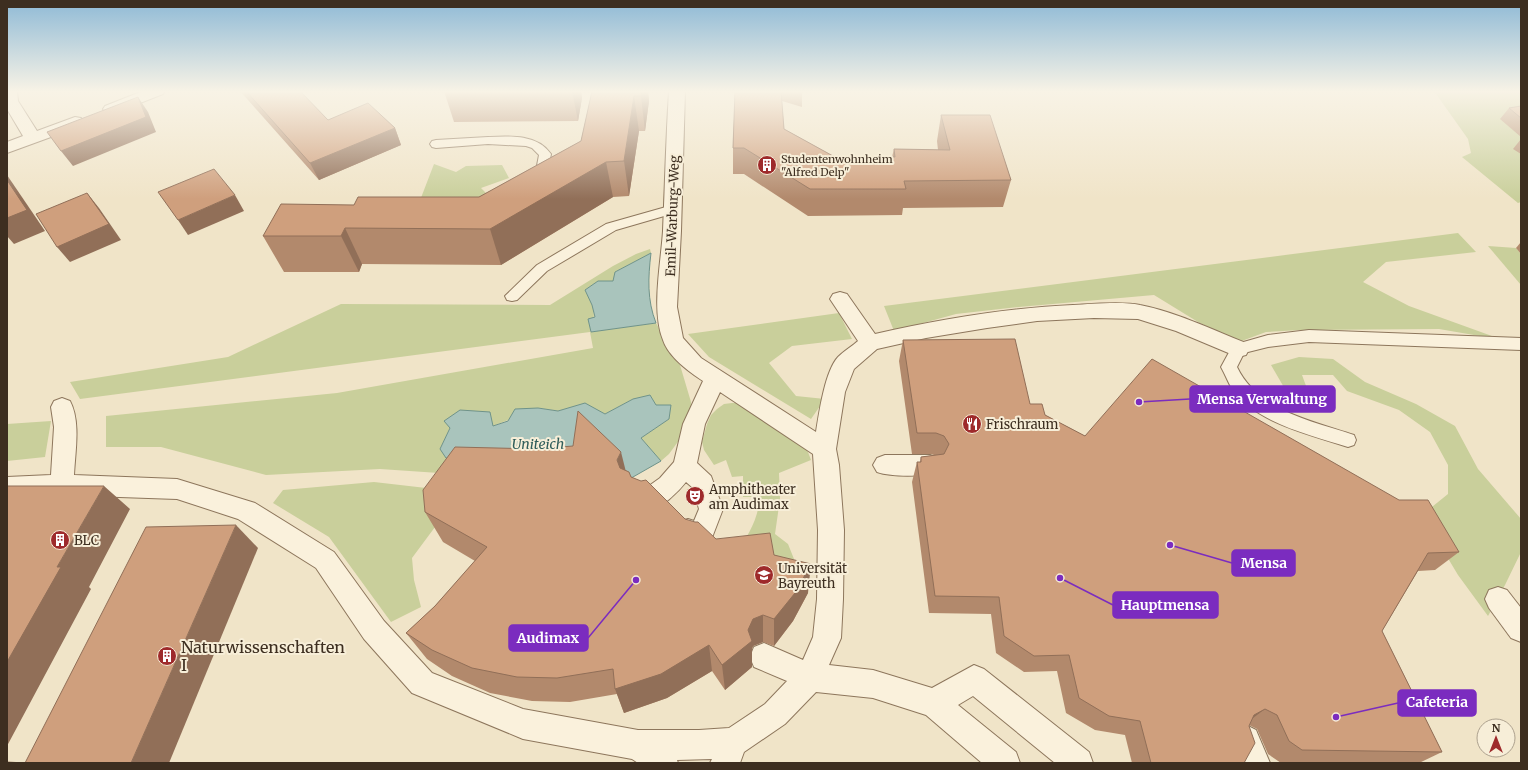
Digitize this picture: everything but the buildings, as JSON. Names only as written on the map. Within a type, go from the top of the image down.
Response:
[{"type":"street","points":[[26,127],[33,138]]},
{"type":"street","points":[[7,148],[63,127]]},
{"type":"street","name":"Emil-Warburg-Weg","points":[[676,127],[668,307],[673,340],[693,364],[715,378]]},
{"type":"street","points":[[840,299],[870,343]]},
{"type":"street","points":[[7,487],[62,485],[177,489],[246,511],[325,560],[374,630],[422,682],[523,724],[638,745],[699,745],[730,752],[775,714],[810,677],[827,638],[830,599],[819,570],[831,530],[830,460],[834,392],[846,364],[870,343],[926,330],[987,320],[1037,314],[1094,311],[1139,312],[1183,326],[1238,348]]},
{"type":"street","points":[[686,466],[703,483],[711,508],[699,540],[647,496],[669,485],[686,466],[694,424],[715,378],[830,460]]},
{"type":"street","points":[[62,407],[65,427],[62,485]]},
{"type":"street","points":[[885,465],[930,465]]},
{"type":"street","points":[[764,658],[810,677],[873,684],[934,703],[1004,763]]},
{"type":"street","points":[[934,703],[974,679],[1078,763]]},
{"type":"street","points":[[638,745],[663,763]]},
{"type":"lane","points":[[436,144],[469,141],[519,141],[536,145],[545,154],[541,176]]},
{"type":"lane","points":[[512,296],[542,268],[611,227],[673,209]]},
{"type":"lane","points":[[1348,440],[1283,419],[1255,402],[1238,385],[1229,367],[1238,348],[1268,341],[1309,336],[1462,340],[1521,344]]},
{"type":"green space","points":[[1459,127],[1521,127],[1521,202],[1518,203],[1462,157],[1471,153],[1468,139]]},
{"type":"green space","points":[[434,164],[456,172],[466,166],[502,165],[509,178],[481,188],[486,193],[484,203],[419,203]]},
{"type":"green space","points":[[1458,233],[1476,252],[1386,262],[1363,282],[1409,306],[1503,340],[1439,329],[1300,330],[1266,332],[1239,342],[1198,322],[1154,295],[956,314],[894,331],[884,306]]},
{"type":"green space","points":[[1488,246],[1516,248],[1521,254],[1521,285]]},
{"type":"green space","points":[[650,249],[651,253],[615,272],[614,281],[598,281],[585,290],[594,310],[590,332],[80,399],[70,382],[228,357],[341,304],[550,305],[613,266],[636,254]]},
{"type":"green space","points":[[839,313],[852,339],[792,346],[769,363],[796,396],[825,399],[811,419],[709,357],[688,334]]},
{"type":"green space","points":[[656,323],[680,365],[691,402],[691,413],[685,432],[669,454],[661,461],[641,438],[669,419],[670,405],[655,405],[633,399],[605,414],[585,404],[558,411],[538,408],[493,426],[450,428],[440,449],[447,458],[439,473],[380,469],[266,475],[161,447],[106,447],[106,416],[337,393],[593,348],[590,332]]},
{"type":"green space","points":[[1299,357],[1333,359],[1365,382],[1416,404],[1455,426],[1478,469],[1521,519],[1521,552],[1488,616],[1458,575],[1422,515],[1448,494],[1448,465],[1430,432],[1399,410],[1347,391],[1333,375],[1302,375],[1309,394],[1289,396],[1271,365]]},
{"type":"green space","points":[[741,403],[801,442],[808,452],[811,460],[779,473],[780,499],[775,534],[788,544],[794,559],[789,563],[735,554],[752,527],[757,513],[760,497],[743,497],[743,476],[732,477],[726,460],[714,465],[704,450],[702,442],[711,415],[724,404]]},
{"type":"green space","points":[[51,421],[45,457],[7,461],[7,424]]},
{"type":"green space","points":[[374,482],[461,492],[412,558],[414,580],[421,607],[391,622],[329,537],[273,503],[283,490]]},
{"type":"water","points":[[651,253],[649,289],[651,306],[656,323],[591,332],[588,319],[595,317],[592,305],[585,290],[598,281],[613,281],[615,272]]},
{"type":"water","name":"Uniteich","points":[[650,395],[656,405],[671,405],[669,419],[641,438],[661,461],[626,481],[446,458],[440,449],[450,428],[444,421],[460,410],[490,412],[493,426],[508,421],[515,409],[538,408],[558,411],[585,403],[605,414],[633,399]]},
{"type":"place","name":"Studentenwohnheim \"Alfred Delp\"","points":[[767,165]]},
{"type":"place","name":"Mensa Verwaltung","points":[[1139,402]]},
{"type":"place","name":"Frischraum","points":[[972,424]]},
{"type":"place","name":"Amphitheater am Audimax","points":[[695,496]]},
{"type":"place","name":"BLC","points":[[60,540]]},
{"type":"place","name":"Mensa","points":[[1170,545]]},
{"type":"place","name":"Universität Bayreuth","points":[[764,575]]},
{"type":"place","name":"Hauptmensa","points":[[1060,578]]},
{"type":"place","name":"Audimax","points":[[636,580]]},
{"type":"place","name":"Naturwissenschaften I","points":[[167,656]]},
{"type":"place","name":"Cafeteria","points":[[1336,717]]}]
